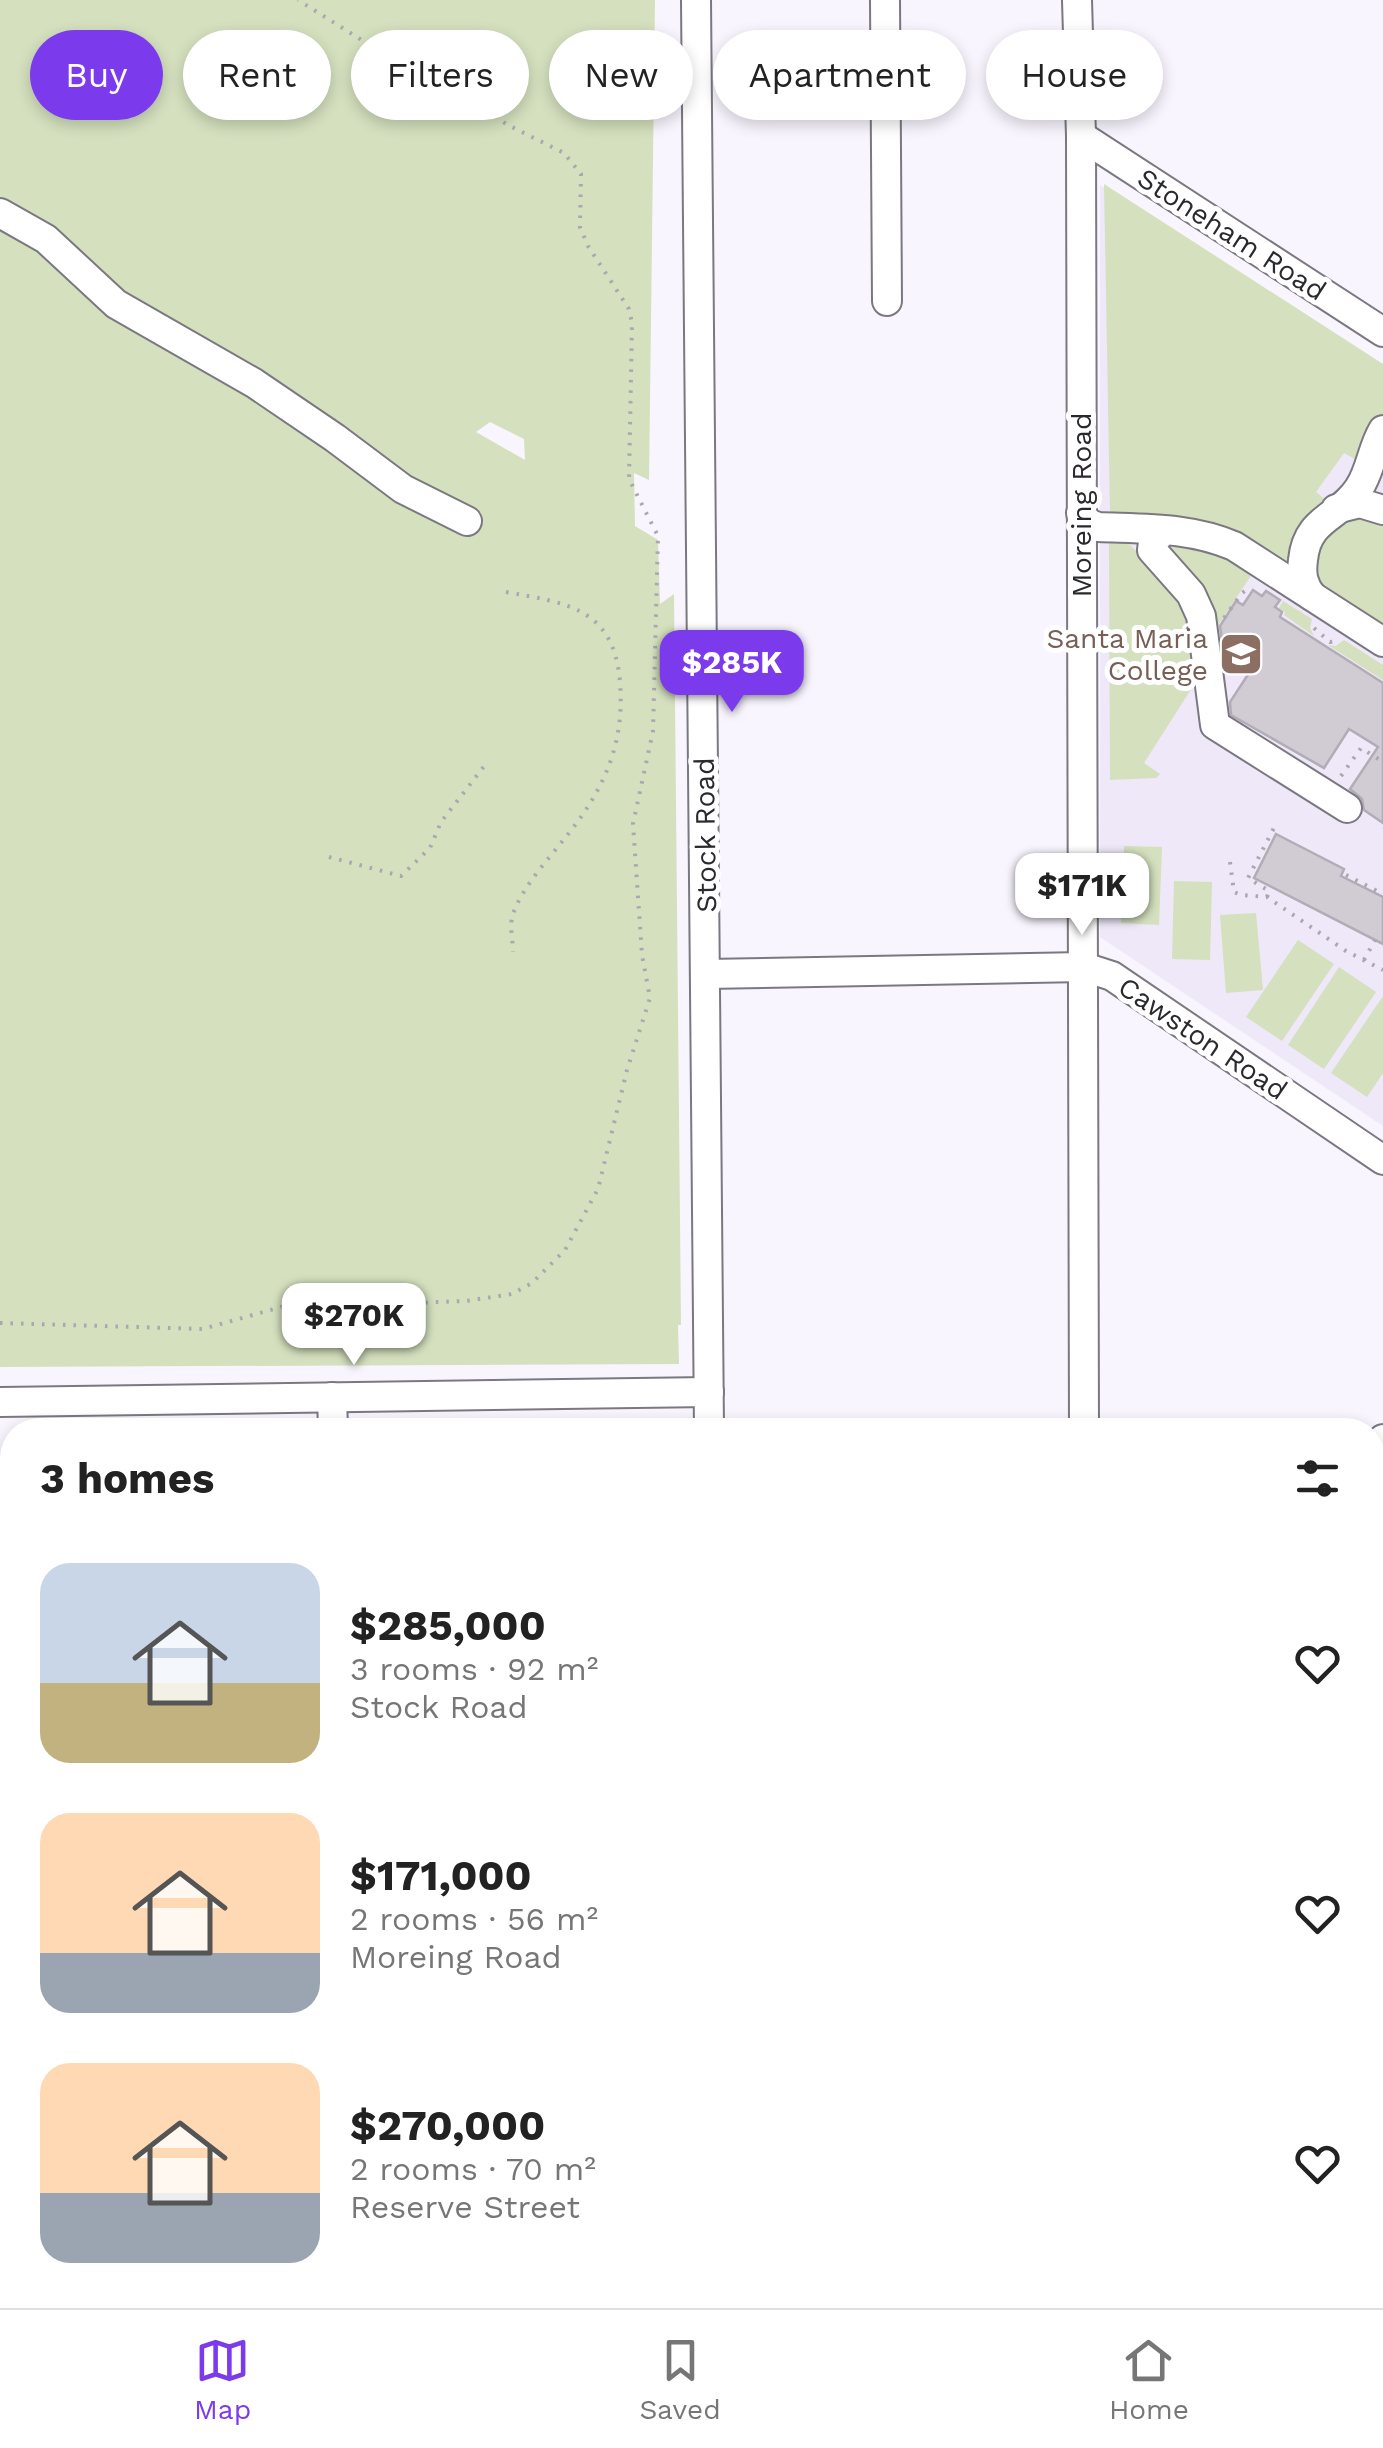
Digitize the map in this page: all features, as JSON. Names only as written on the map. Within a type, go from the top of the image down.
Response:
[{"type":"street","name":"Stock Road","points":[[696,0],[709,1418]]},
{"type":"street","points":[[885,0],[888,301]]},
{"type":"street","name":"Moreing Road","points":[[1077,0],[1081,136],[1084,1418]]},
{"type":"street","name":"Stoneham Road","points":[[1081,136],[1383,332]]},
{"type":"street","points":[[0,212],[46,239],[116,304],[254,384],[403,489],[467,521]]},
{"type":"street","points":[[1327,626],[1303,579],[1304,548],[1317,524],[1360,487],[1383,430]]},
{"type":"street","points":[[1370,461],[1371,488],[1383,507]]},
{"type":"street","points":[[1335,510],[1360,503],[1383,507]]},
{"type":"street","points":[[1081,513],[1088,523],[1098,527],[1217,539],[1259,577],[1327,626],[1382,645]]},
{"type":"street","points":[[1082,553],[1097,538],[1144,538],[1167,531]]},
{"type":"street","points":[[1167,531],[1153,542],[1152,550],[1191,594],[1201,616],[1215,724],[1338,802]]},
{"type":"street","points":[[1127,537],[1184,596],[1205,659]]},
{"type":"street","name":"Cawston Road","points":[[706,974],[1084,967],[1112,976],[1383,1160]]},
{"type":"street","points":[[0,1402],[709,1392]]},
{"type":"street","points":[[332,1398],[332,1418]]},
{"type":"path","points":[[0,1324],[203,1329],[320,1296],[383,1304],[466,1301],[512,1294],[532,1283],[565,1250],[598,1189],[626,1070],[650,998],[642,955],[634,824],[653,731],[658,536],[629,479],[629,309],[580,227],[581,174],[564,153],[506,124],[424,72],[384,54],[298,0]]},
{"type":"path","points":[[1205,659],[1236,600],[1259,577]]},
{"type":"path","points":[[506,592],[554,601],[587,613],[602,628],[618,666],[622,713],[613,758],[590,806],[542,866],[512,916],[513,952]]},
{"type":"path","points":[[1338,802],[1361,748],[1383,762]]},
{"type":"path","points":[[329,856],[401,876],[430,848],[441,822],[485,765]]},
{"type":"path","points":[[1266,897],[1270,891],[1248,878],[1276,824]]},
{"type":"path","points":[[1230,862],[1234,892],[1266,897],[1383,970]]},
{"type":"path","points":[[1346,875],[1383,894]]},
{"type":"path","points":[[1364,960],[1374,940]]},
{"type":"shaded area","name":"Santa Maria College","points":[[1100,185],[1383,370],[1383,1126],[1100,937]]},
{"type":"green space","points":[[0,0],[655,0],[655,30],[549,30],[549,120],[654,120],[649,480],[634,473],[635,526],[658,540],[660,604],[674,594],[679,1364],[0,1367]],"holes":[[[490,422],[524,439],[525,460],[476,432]]]},
{"type":"green space","points":[[1104,184],[1383,364],[1383,420],[1357,460],[1344,453],[1316,492],[1327,501],[1300,583],[1247,548],[1122,522],[1110,511]]},
{"type":"green space","points":[[1344,514],[1383,515],[1383,634],[1335,604],[1312,572],[1310,557]]},
{"type":"green space","points":[[1109,541],[1127,542],[1168,582],[1188,609],[1202,672],[1144,763],[1160,774],[1156,778],[1110,780]]},
{"type":"green space","points":[[1161,542],[1213,551],[1252,574],[1209,639]]},
{"type":"green space","points":[[1283,601],[1312,619],[1310,628],[1314,636],[1284,615],[1279,608]]},
{"type":"green space","points":[[1344,640],[1383,665],[1383,680],[1328,645],[1336,646]]},
{"type":"green space","points":[[1124,846],[1162,847],[1159,925],[1121,923]]},
{"type":"green space","points":[[1174,881],[1212,882],[1210,960],[1172,959]]},
{"type":"green space","points":[[1256,913],[1263,990],[1226,993],[1220,915]]},
{"type":"green space","points":[[1298,940],[1334,964],[1282,1041],[1246,1017]]},
{"type":"green space","points":[[1339,967],[1376,992],[1324,1069],[1288,1045]]},
{"type":"green space","points":[[1383,996],[1383,1073],[1367,1097],[1331,1073]]},
{"type":"building","points":[[1253,590],[1262,596],[1266,591],[1280,600],[1275,607],[1282,612],[1280,617],[1383,683],[1383,823],[1364,810],[1362,799],[1350,789],[1378,747],[1349,729],[1324,768],[1231,715],[1230,702],[1249,673],[1224,657],[1220,626],[1236,601],[1243,605]]},
{"type":"building","points":[[1276,834],[1344,869],[1341,876],[1383,897],[1383,944],[1254,878]]},
{"type":"place","name":"Santa Maria College","points":[[1241,654]]}]
